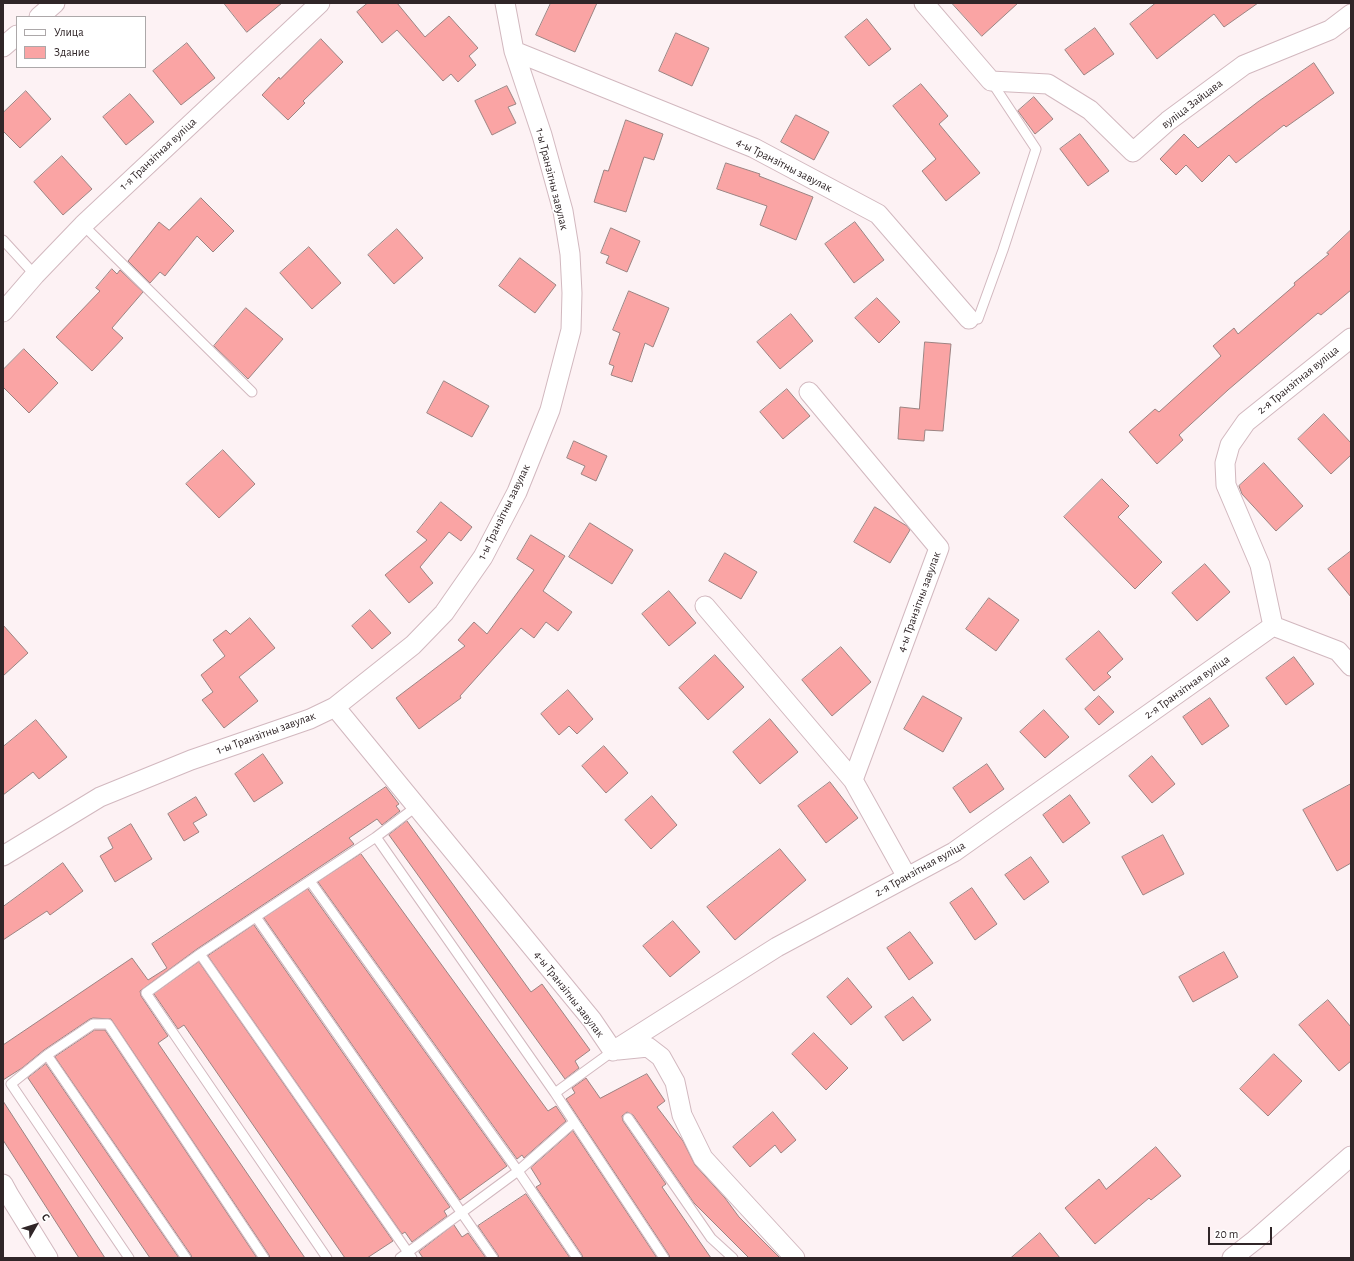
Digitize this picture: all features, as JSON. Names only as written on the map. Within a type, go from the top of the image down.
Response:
[{"type":"street","points":[[40,16],[55,3]]},
{"type":"street","name":"1-я Транзітная вуліца","points":[[3,312],[83,226],[320,3]]},
{"type":"street","name":"1-ы Транзітны завулак","points":[[3,856],[100,797],[191,760],[310,719],[335,707],[413,645],[444,613],[483,557],[516,492],[552,403],[571,330],[572,293],[570,254],[563,211],[542,135],[514,51],[504,3]]},
{"type":"street","points":[[924,3],[990,81]]},
{"type":"street","name":"вуліца Зайцава","points":[[990,81],[1048,84],[1090,110],[1133,152],[1168,121],[1244,65],[1330,30],[1351,14]]},
{"type":"street","points":[[3,47],[16,37]]},
{"type":"street","name":"4-ы Транзітны завулак","points":[[514,51],[754,148],[878,214],[969,319]]},
{"type":"street","name":"2-я Транзітная вуліца","points":[[613,1051],[777,947],[954,852],[1273,626],[1260,565],[1226,485],[1225,463],[1230,445],[1246,422],[1351,338]]},
{"type":"street","name":"4-ы Транзітны завулак","points":[[809,392],[939,548],[854,780]]},
{"type":"street","points":[[705,606],[854,780],[907,877]]},
{"type":"street","points":[[1273,626],[1338,651],[1351,666]]},
{"type":"street","name":"4-ы Транзітны завулак","points":[[335,707],[592,1020],[613,1051]]},
{"type":"street","points":[[613,1051],[648,1047],[661,1058],[675,1082],[682,1115],[703,1158],[795,1258]]},
{"type":"street","points":[[1232,1258],[1255,1240],[1351,1156]]},
{"type":"street","points":[[3,1184],[48,1258]]},
{"type":"lane","points":[[969,319],[978,319],[1003,250],[1036,149],[990,81]]},
{"type":"lane","points":[[83,226],[252,392]]},
{"type":"lane","points":[[3,240],[35,276]]},
{"type":"lane","points":[[327,1258],[146,993],[200,954],[376,837],[417,806]]},
{"type":"lane","points":[[376,837],[574,1122],[664,1258]]},
{"type":"lane","points":[[310,881],[518,1171],[577,1258]]},
{"type":"lane","points":[[256,917],[494,1258]]},
{"type":"lane","points":[[200,954],[410,1255]]},
{"type":"lane","points":[[129,1258],[11,1084],[47,1055],[93,1024],[108,1024],[264,1258]]},
{"type":"lane","points":[[554,1093],[613,1051]]},
{"type":"lane","points":[[47,1055],[186,1258]]},
{"type":"lane","points":[[628,1118],[711,1238],[732,1258]]},
{"type":"lane","points":[[400,1258],[410,1255],[518,1171],[574,1122]]},
{"type":"building","points":[[224,3],[282,3],[247,32]]},
{"type":"building","points":[[368,3],[397,3],[425,37],[449,16],[478,48],[469,56],[476,65],[458,82],[451,74],[443,81],[397,30],[382,43],[357,12]]},
{"type":"building","points":[[551,3],[597,3],[575,52],[536,35]]},
{"type":"building","points":[[952,3],[1018,3],[982,36]]},
{"type":"building","points":[[1156,3],[1258,3],[1224,27],[1214,14],[1157,59],[1130,24]]},
{"type":"building","points":[[867,19],[891,49],[869,66],[845,37]]},
{"type":"building","points":[[1095,28],[1114,54],[1084,75],[1065,50]]},
{"type":"building","points":[[676,33],[709,48],[692,86],[659,71]]},
{"type":"building","points":[[321,39],[343,62],[303,101],[305,103],[288,120],[262,95],[279,77],[280,79]]},
{"type":"building","points":[[187,43],[215,78],[181,105],[153,71]]},
{"type":"building","points":[[1314,63],[1334,93],[1286,127],[1284,125],[1236,163],[1229,155],[1202,182],[1186,165],[1176,175],[1160,159],[1184,134],[1198,148],[1259,101]]},
{"type":"building","points":[[921,84],[948,116],[939,124],[980,173],[946,201],[922,171],[936,159],[893,106]]},
{"type":"building","points":[[507,86],[516,104],[508,107],[516,123],[492,135],[475,101]]},
{"type":"building","points":[[26,91],[51,119],[20,148],[3,131],[3,113]]},
{"type":"building","points":[[130,94],[154,122],[126,145],[103,117]]},
{"type":"building","points":[[1034,97],[1053,119],[1035,134],[1018,111]]},
{"type":"building","points":[[796,115],[829,132],[814,160],[781,142]]},
{"type":"building","points":[[626,120],[663,134],[654,160],[644,157],[626,212],[594,202],[604,170],[608,171]]},
{"type":"building","points":[[1080,134],[1109,171],[1088,186],[1060,149]]},
{"type":"building","points":[[62,156],[92,189],[63,215],[34,182]]},
{"type":"building","points":[[726,163],[760,174],[759,176],[813,197],[796,240],[760,225],[767,206],[717,189]]},
{"type":"building","points":[[201,198],[234,231],[213,252],[197,236],[165,276],[160,272],[150,283],[128,261],[159,222],[169,230]]},
{"type":"building","points":[[855,222],[884,260],[854,283],[825,244]]},
{"type":"building","points":[[611,228],[640,241],[627,272],[606,263],[609,256],[601,253]]},
{"type":"building","points":[[397,229],[423,258],[394,284],[368,255]]},
{"type":"building","points":[[1351,230],[1351,290],[1321,315],[1318,313],[1228,390],[1179,435],[1183,440],[1157,464],[1129,432],[1155,409],[1159,412],[1221,356],[1213,346],[1234,328],[1238,334],[1295,285],[1294,283],[1329,254],[1327,253]]},
{"type":"building","points":[[309,247],[341,283],[312,309],[280,273]]},
{"type":"building","points":[[520,258],[556,285],[535,313],[499,286]]},
{"type":"building","points":[[112,269],[117,274],[120,270],[143,292],[112,328],[123,338],[92,371],[56,337],[100,291],[96,288]]},
{"type":"building","points":[[629,291],[669,308],[653,347],[645,343],[632,382],[611,375],[614,366],[609,364],[620,333],[613,330]]},
{"type":"building","points":[[877,298],[900,322],[879,343],[855,318]]},
{"type":"building","points":[[246,308],[283,339],[248,379],[214,346]]},
{"type":"building","points":[[791,314],[813,341],[780,369],[757,342]]},
{"type":"building","points":[[925,342],[951,344],[943,431],[925,430],[924,441],[898,439],[900,407],[919,409]]},
{"type":"building","points":[[24,349],[58,383],[29,413],[3,387],[3,370]]},
{"type":"building","points":[[444,381],[489,406],[472,437],[427,413]]},
{"type":"building","points":[[787,389],[810,416],[783,439],[760,412]]},
{"type":"building","points":[[1324,414],[1351,443],[1351,455],[1331,474],[1298,439]]},
{"type":"building","points":[[574,441],[607,456],[596,481],[581,474],[585,466],[567,458]]},
{"type":"building","points":[[223,450],[255,484],[219,518],[186,484]]},
{"type":"building","points":[[1264,463],[1303,506],[1276,531],[1242,494],[1239,486]]},
{"type":"building","points":[[1102,479],[1129,506],[1118,517],[1162,562],[1135,589],[1064,517]]},
{"type":"building","points":[[441,502],[472,527],[461,541],[449,532],[420,567],[433,583],[409,603],[385,575],[427,540],[417,532]]},
{"type":"building","points":[[875,507],[907,526],[910,530],[890,563],[854,542]]},
{"type":"building","points":[[590,523],[633,550],[612,584],[569,557]]},
{"type":"building","points":[[531,535],[565,556],[543,591],[572,612],[558,631],[546,622],[534,638],[521,628],[460,696],[461,698],[419,729],[396,698],[465,646],[458,640],[474,622],[487,634],[534,570],[517,559]]},
{"type":"building","points":[[1351,551],[1351,597],[1328,569]]},
{"type":"building","points":[[725,553],[757,572],[741,599],[709,581]]},
{"type":"building","points":[[1205,564],[1230,592],[1197,621],[1172,593]]},
{"type":"building","points":[[669,591],[696,623],[669,646],[642,614]]},
{"type":"building","points":[[989,598],[1019,620],[996,651],[966,629]]},
{"type":"building","points":[[370,610],[391,633],[372,649],[352,626]]},
{"type":"building","points":[[250,618],[275,648],[239,677],[258,701],[224,728],[202,700],[213,692],[201,675],[225,656],[213,640],[226,630],[230,634]]},
{"type":"building","points":[[3,625],[28,653],[3,676]]},
{"type":"building","points":[[1099,631],[1123,659],[1107,673],[1111,677],[1094,691],[1066,659]]},
{"type":"building","points":[[841,647],[871,682],[832,716],[802,680]]},
{"type":"building","points":[[715,655],[744,687],[708,720],[679,688]]},
{"type":"building","points":[[1294,657],[1314,684],[1286,705],[1266,678]]},
{"type":"building","points":[[568,690],[593,719],[577,734],[569,726],[559,735],[541,714]]},
{"type":"building","points":[[923,696],[962,718],[943,752],[904,729]]},
{"type":"building","points":[[1099,696],[1114,712],[1099,725],[1085,709]]},
{"type":"building","points":[[1210,698],[1229,726],[1202,745],[1183,717]]},
{"type":"building","points":[[1044,710],[1069,737],[1045,758],[1020,732]]},
{"type":"building","points":[[770,719],[798,752],[760,784],[733,752]]},
{"type":"building","points":[[36,720],[67,757],[39,779],[33,772],[3,795],[3,747]]},
{"type":"building","points":[[604,746],[628,773],[606,793],[582,766]]},
{"type":"building","points":[[263,754],[283,783],[254,802],[235,774]]},
{"type":"building","points":[[1152,756],[1175,784],[1152,803],[1129,776]]},
{"type":"building","points":[[987,764],[1004,789],[970,813],[953,788]]},
{"type":"building","points":[[830,782],[858,818],[826,843],[798,806]]},
{"type":"building","points":[[1351,784],[1351,863],[1337,871],[1303,810]]},
{"type":"building","points":[[386,787],[399,804],[396,806],[400,811],[382,825],[377,819],[349,838],[354,844],[197,949],[140,991],[141,996],[168,1036],[158,1043],[305,1258],[270,1258],[111,1019],[90,1019],[3,1080],[3,1045],[132,958],[148,980],[167,968],[152,944]]},
{"type":"building","points":[[1070,795],[1090,823],[1063,843],[1043,815]]},
{"type":"building","points":[[652,796],[677,825],[651,849],[625,820]]},
{"type":"building","points":[[196,797],[207,815],[193,823],[199,832],[184,841],[168,814]]},
{"type":"building","points":[[407,821],[531,992],[542,984],[590,1050],[575,1061],[579,1068],[565,1079],[389,835]]},
{"type":"building","points":[[131,824],[152,859],[115,882],[100,856],[113,848],[108,838]]},
{"type":"building","points":[[1163,835],[1184,874],[1143,895],[1122,857]]},
{"type":"building","points":[[780,849],[806,880],[735,940],[707,907]]},
{"type":"building","points":[[361,854],[548,1111],[556,1106],[566,1121],[524,1158],[522,1155],[517,1159],[318,882]]},
{"type":"building","points":[[1031,857],[1049,882],[1024,900],[1005,875]]},
{"type":"building","points":[[63,863],[83,891],[50,915],[47,911],[3,940],[3,907]]},
{"type":"building","points":[[972,888],[997,924],[975,940],[950,903]]},
{"type":"building","points":[[308,889],[507,1166],[460,1200],[264,918]]},
{"type":"building","points":[[673,921],[700,952],[670,977],[643,946]]},
{"type":"building","points":[[254,925],[450,1207],[444,1211],[447,1216],[412,1242],[405,1232],[402,1234],[208,956]]},
{"type":"building","points":[[910,932],[933,963],[909,980],[887,948]]},
{"type":"building","points":[[1224,952],[1238,977],[1193,1002],[1179,977]]},
{"type":"building","points":[[199,962],[393,1241],[367,1258],[345,1258],[184,1025],[178,1029],[154,994]]},
{"type":"building","points":[[848,978],[872,1007],[851,1025],[827,997]]},
{"type":"building","points":[[913,997],[931,1020],[903,1041],[885,1017]]},
{"type":"building","points":[[1328,1000],[1351,1027],[1351,1061],[1339,1071],[1299,1025]]},
{"type":"building","points":[[95,1030],[105,1030],[257,1258],[192,1258],[55,1057]]},
{"type":"building","points":[[814,1033],[848,1068],[826,1090],[792,1054]]},
{"type":"building","points":[[1274,1054],[1302,1081],[1268,1116],[1240,1089]]},
{"type":"building","points":[[46,1064],[179,1258],[150,1258],[28,1078]]},
{"type":"building","points":[[647,1074],[665,1101],[657,1107],[683,1141],[695,1165],[725,1198],[739,1217],[780,1258],[749,1258],[694,1203],[633,1115],[627,1112],[622,1116],[623,1121],[666,1184],[662,1187],[711,1258],[670,1258],[566,1099],[575,1093],[572,1088],[586,1078],[600,1098]]},
{"type":"building","points":[[3,1101],[105,1258],[79,1258],[3,1140]]},
{"type":"building","points":[[773,1112],[796,1140],[781,1153],[775,1145],[750,1167],[733,1147]]},
{"type":"building","points":[[573,1131],[657,1258],[583,1258],[536,1187],[541,1184],[531,1168]]},
{"type":"building","points":[[1156,1147],[1181,1176],[1151,1200],[1149,1198],[1095,1244],[1065,1208],[1099,1179],[1106,1189]]},
{"type":"building","points":[[526,1194],[570,1258],[499,1258],[478,1226]]},
{"type":"building","points":[[454,1225],[462,1237],[468,1233],[486,1258],[423,1258],[419,1252]]},
{"type":"building","points":[[1040,1233],[1060,1258],[1011,1258]]}]
